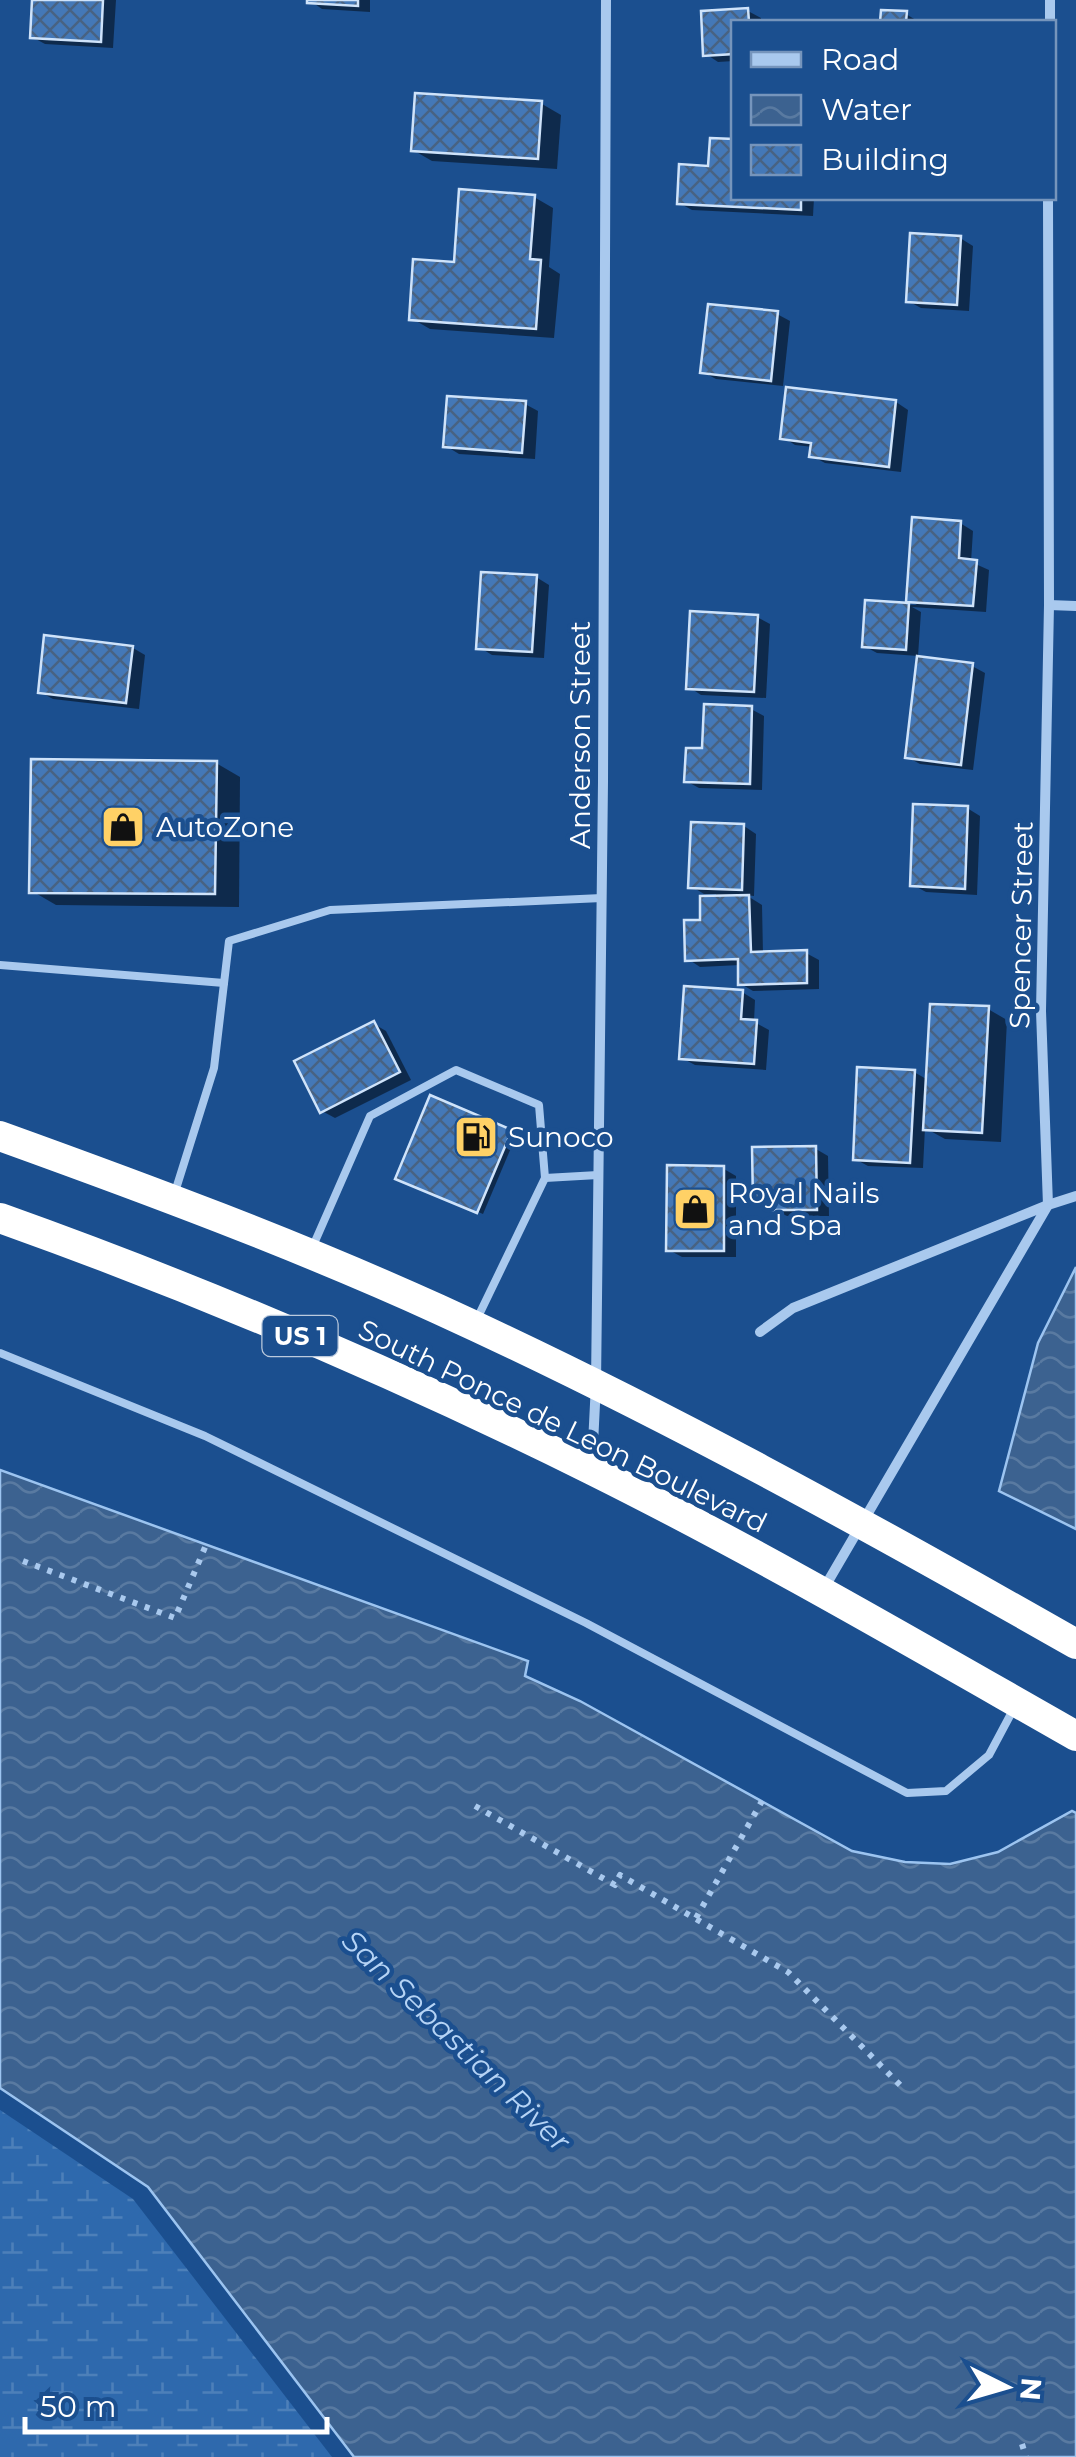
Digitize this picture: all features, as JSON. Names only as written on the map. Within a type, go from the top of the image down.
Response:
[{"type":"highway","name":"South Ponce de Leon Boulevard","points":[[0,1136],[309,1254],[474,1326],[596,1384],[861,1522],[1076,1644]]},
{"type":"highway","name":"South Ponce de Leon Boulevard","points":[[0,1218],[230,1306],[396,1377],[592,1470],[822,1592],[1076,1736]]},
{"type":"street","name":"Anderson Street","points":[[592,1470],[602,898],[606,0]]},
{"type":"street","name":"Spencer Street","points":[[1048,200],[1049,605],[1042,1010],[1048,1204]]},
{"type":"street","points":[[1049,605],[1076,606]]},
{"type":"street","points":[[760,1332],[793,1308],[1076,1196]]},
{"type":"street","points":[[822,1592],[1048,1204]]},
{"type":"lane","points":[[172,1200],[214,1068],[229,941],[330,910],[602,898]]},
{"type":"lane","points":[[0,965],[224,983]]},
{"type":"lane","points":[[309,1254],[370,1116],[456,1070],[538,1105],[545,1178],[474,1326]]},
{"type":"lane","points":[[545,1178],[598,1175]]},
{"type":"lane","points":[[0,1353],[205,1436],[586,1623],[907,1793],[946,1792],[989,1755],[1017,1703]]},
{"type":"path","points":[[23,1560],[175,1618],[206,1545]]},
{"type":"path","points":[[696,1918],[762,1801]]},
{"type":"path","points":[[475,1806],[615,1885],[620,1876],[788,1972],[900,2085]]},
{"type":"path","points":[[1022,2444],[1026,2457]]},
{"type":"green space","points":[[0,2110],[133,2199],[332,2457],[0,2457]]},
{"type":"water","points":[[1076,1267],[1076,1529],[999,1491],[1038,1343]]},
{"type":"water","name":"San Sebastian River","points":[[0,1470],[528,1661],[525,1676],[580,1701],[852,1851],[905,1862],[950,1864],[998,1852],[1072,1811],[1076,1813],[1076,2457],[354,2457],[148,2187],[0,2088]]},
{"type":"building","points":[[32,0],[103,0],[101,42],[30,38]]},
{"type":"building","points":[[358,0],[358,6],[307,3]]},
{"type":"building","points":[[748,8],[749,20],[731,20],[731,54],[703,56],[701,11]]},
{"type":"building","points":[[881,10],[907,11],[906,20],[880,20]]},
{"type":"building","points":[[415,93],[542,101],[538,159],[411,151]]},
{"type":"building","points":[[710,138],[731,139],[731,200],[801,200],[801,210],[677,204],[679,164],[708,166]]},
{"type":"building","points":[[459,189],[535,195],[530,259],[541,260],[536,329],[409,320],[413,259],[454,262]]},
{"type":"building","points":[[910,233],[961,236],[957,305],[906,302]]},
{"type":"building","points":[[708,304],[778,311],[771,381],[700,373]]},
{"type":"building","points":[[786,387],[896,400],[889,467],[809,457],[811,443],[780,439]]},
{"type":"building","points":[[447,396],[526,401],[522,453],[443,447]]},
{"type":"building","points":[[912,517],[961,521],[959,558],[977,560],[973,606],[906,602]]},
{"type":"building","points":[[481,572],[537,575],[532,652],[476,649]]},
{"type":"building","points":[[865,600],[909,603],[906,650],[862,647]]},
{"type":"building","points":[[690,611],[758,615],[754,692],[686,689]]},
{"type":"building","points":[[44,635],[133,646],[126,703],[38,693]]},
{"type":"building","points":[[917,656],[973,663],[961,765],[905,758]]},
{"type":"building","points":[[704,704],[752,706],[750,784],[684,782],[686,748],[702,748]]},
{"type":"building","name":"AutoZone","points":[[31,759],[217,761],[215,894],[29,893]]},
{"type":"building","points":[[913,804],[968,806],[965,889],[910,886]]},
{"type":"building","points":[[691,822],[744,824],[742,890],[688,888]]},
{"type":"building","points":[[749,895],[751,952],[807,950],[807,983],[738,985],[738,959],[685,961],[684,920],[700,920],[700,896]]},
{"type":"building","points":[[684,986],[743,990],[741,1019],[757,1020],[754,1064],[679,1059]]},
{"type":"building","points":[[930,1004],[989,1006],[982,1133],[923,1130]]},
{"type":"building","points":[[374,1021],[400,1072],[320,1113],[294,1061]]},
{"type":"building","points":[[857,1067],[915,1070],[910,1163],[853,1160]]},
{"type":"building","points":[[430,1095],[512,1130],[477,1213],[395,1179]]},
{"type":"building","points":[[816,1146],[817,1210],[772,1210],[771,1203],[753,1203],[752,1147]]},
{"type":"building","name":"Royal Nails and Spa","points":[[667,1165],[724,1166],[724,1251],[666,1251]]},
{"type":"place","name":"AutoZone","points":[[123,827]]},
{"type":"place","name":"Sunoco","points":[[476,1137]]},
{"type":"place","name":"Royal Nails and Spa","points":[[695,1209]]}]
